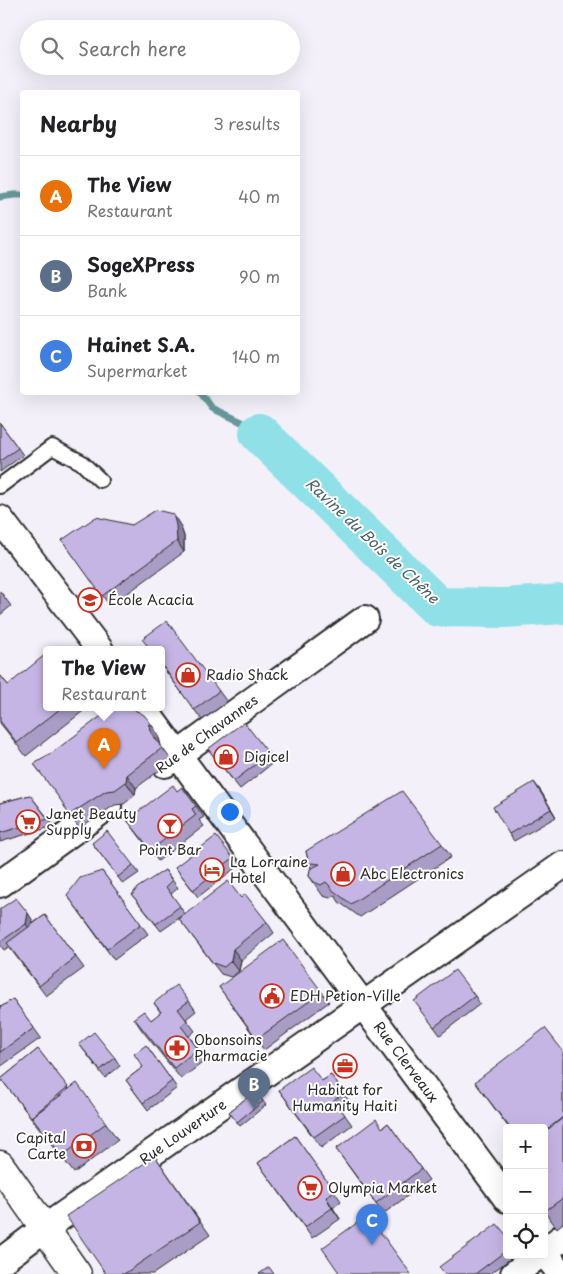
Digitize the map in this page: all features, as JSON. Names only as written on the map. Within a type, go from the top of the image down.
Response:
[{"type":"main road","points":[[0,1165],[77,1274]]},
{"type":"street","points":[[0,519],[97,646]]},
{"type":"street","name":"Rue de Chavannes","points":[[148,777],[365,619]]},
{"type":"street","name":"Rue Clerveaux","points":[[145,711],[503,1194]]},
{"type":"street","points":[[0,884],[124,794]]},
{"type":"street","name":"Rue Louverture","points":[[0,1262],[45,1228],[563,865]]},
{"type":"street","points":[[548,1249],[563,1237]]},
{"type":"street","points":[[548,1257],[561,1274]]},
{"type":"street","points":[[514,1274],[534,1259]]},
{"type":"lane","points":[[0,486],[52,447],[81,462],[100,480]]},
{"type":"building","points":[[0,423],[18,448],[0,461]]},
{"type":"building","points":[[156,510],[173,514],[177,541],[102,596],[62,540],[96,517],[132,525]]},
{"type":"building","points":[[167,621],[219,691],[194,710],[165,669],[165,646],[148,646],[142,639]]},
{"type":"building","points":[[43,656],[43,711],[57,711],[17,743],[0,721],[0,675],[8,685]]},
{"type":"building","points":[[108,711],[136,711],[144,715],[149,721],[151,733],[162,748],[127,775],[126,782],[115,790],[106,791],[69,815],[62,802],[34,764]]},
{"type":"building","points":[[244,722],[269,754],[234,781],[208,749]]},
{"type":"building","points":[[534,782],[551,809],[509,834],[493,807]]},
{"type":"building","points":[[173,785],[177,791],[182,787],[196,806],[192,809],[196,815],[151,850],[127,820]]},
{"type":"building","points":[[402,791],[442,844],[351,904],[330,888],[326,882],[321,885],[314,882],[309,876],[310,869],[320,864],[309,864],[306,851]]},
{"type":"building","points":[[30,795],[48,819],[0,833],[0,803]]},
{"type":"building","points":[[107,831],[133,865],[118,877],[92,843]]},
{"type":"building","points":[[216,836],[233,858],[193,890],[175,867]]},
{"type":"building","points":[[165,870],[172,881],[166,887],[180,906],[156,924],[132,895],[137,888]]},
{"type":"building","points":[[102,871],[141,924],[107,949],[67,895],[80,878]]},
{"type":"building","points":[[228,881],[241,898],[245,894],[267,922],[233,949],[231,961],[224,967],[213,963],[179,919]]},
{"type":"building","points":[[16,898],[28,913],[26,924],[0,942],[0,909]]},
{"type":"building","points":[[45,915],[76,957],[39,986],[7,943]]},
{"type":"building","points":[[283,940],[322,992],[257,1039],[219,987]]},
{"type":"building","points":[[455,970],[475,996],[434,1027],[414,1001]]},
{"type":"building","name":"Obonsoins Pharmacie","points":[[176,985],[189,1001],[178,1009],[187,1021],[181,1026],[198,1049],[174,1068],[134,1018],[144,1011],[151,1020],[161,1012],[154,1003]]},
{"type":"building","points":[[13,999],[34,1028],[0,1052],[0,1005],[1,1007]]},
{"type":"building","points":[[545,1028],[563,1051],[563,1117],[548,1129],[548,1124],[507,1124],[475,1082]]},
{"type":"building","points":[[94,1032],[115,1058],[100,1070],[79,1044]]},
{"type":"building","points":[[146,1045],[172,1081],[143,1103],[126,1080],[143,1067],[134,1054]]},
{"type":"building","points":[[38,1049],[68,1087],[31,1117],[1,1079]]},
{"type":"building","points":[[311,1067],[322,1081],[331,1075],[344,1093],[334,1100],[345,1115],[314,1137],[279,1090]]},
{"type":"building","points":[[77,1083],[106,1123],[62,1156],[32,1117]]},
{"type":"building","points":[[255,1091],[263,1101],[237,1122],[229,1112]]},
{"type":"building","points":[[563,1118],[563,1198],[548,1209],[548,1169],[548,1129]]},
{"type":"building","points":[[376,1119],[382,1128],[388,1123],[421,1169],[376,1203],[336,1149]]},
{"type":"building","points":[[295,1136],[334,1191],[326,1197],[332,1208],[305,1227],[258,1163]]},
{"type":"building","points":[[155,1156],[200,1222],[124,1274],[106,1274],[66,1216]]},
{"type":"building","points":[[368,1215],[411,1274],[340,1274],[322,1248]]},
{"type":"building","points":[[497,1224],[503,1231],[503,1253],[475,1274],[444,1274],[439,1267]]},
{"type":"building","points":[[269,1267],[274,1274],[259,1274]]},
{"type":"waterway","points":[[0,197],[20,195]]},
{"type":"waterway","points":[[202,395],[212,408],[244,423],[259,433]]},
{"type":"waterway","name":"Ravine du Bois de Chêne","points":[[259,433],[438,607],[504,608],[563,604]]},
{"type":"place","name":"École Acacia","points":[[90,600]]},
{"type":"place","name":"Radio Shack","points":[[188,675]]},
{"type":"place","name":"Digicel","points":[[226,757]]},
{"type":"place","name":"The View","points":[[104,769]]},
{"type":"place","name":"Janet Beauty Supply","points":[[28,822]]},
{"type":"place","name":"Point Bar","points":[[170,826]]},
{"type":"place","name":"La Lorraine Hotel","points":[[212,870]]},
{"type":"place","name":"Abc Electronics","points":[[343,874]]},
{"type":"place","name":"EDH Petion-Ville","points":[[272,996]]},
{"type":"place","name":"Obonsoins Pharmacie","points":[[177,1048]]},
{"type":"place","name":"Habitat for Humanity Haiti","points":[[345,1066]]},
{"type":"place","name":"SogeXPress","points":[[254,1109]]},
{"type":"place","name":"Capital Carte","points":[[84,1146]]},
{"type":"place","name":"Olympia Market","points":[[310,1188]]},
{"type":"place","name":"Hainet S.A.","points":[[372,1245]]}]
